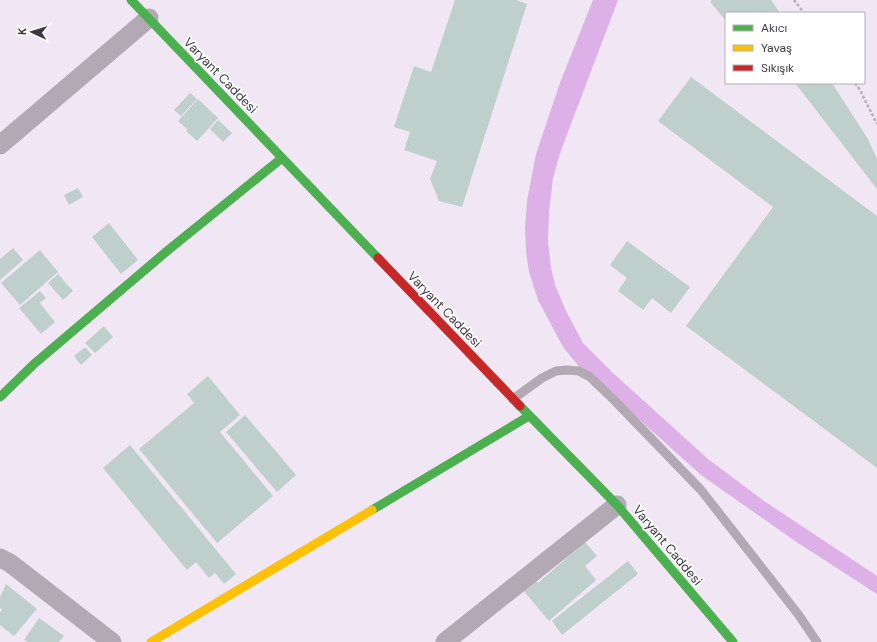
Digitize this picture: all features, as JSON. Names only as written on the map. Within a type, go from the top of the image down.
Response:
[{"type":"street","name":"Varyant Caddesi","points":[[131,0],[617,506],[733,642]]},
{"type":"street","points":[[0,145],[149,18]]},
{"type":"street","points":[[0,397],[34,364],[282,158]]},
{"type":"street","points":[[151,642],[529,416]]},
{"type":"street","points":[[445,642],[617,506]]},
{"type":"street","points":[[0,558],[10,563],[112,642]]},
{"type":"lane","points":[[513,399],[542,378],[556,371],[579,371],[590,377],[701,490],[798,614],[817,642]]},
{"type":"path","points":[[794,0],[803,12]]},
{"type":"path","points":[[856,84],[877,124]]},
{"type":"shaded area","points":[[593,0],[618,0],[560,153],[553,178],[549,212],[548,242],[551,268],[555,285],[566,311],[583,343],[613,373],[708,459],[764,501],[877,576],[877,594],[795,541],[701,475],[580,368],[563,347],[538,300],[529,272],[526,252],[525,227],[527,201],[536,154],[560,83]]},
{"type":"building","points":[[455,0],[516,0],[527,4],[462,207],[439,201],[430,179],[437,161],[404,150],[410,132],[394,127],[414,66],[431,72]]},
{"type":"building","points":[[711,0],[771,0],[779,12],[725,12],[725,20],[711,3]]},
{"type":"building","points":[[691,77],[877,216],[877,468],[686,326],[773,207],[658,121]]},
{"type":"building","points":[[796,84],[833,84],[868,139],[877,159],[877,189]]},
{"type":"building","points":[[190,93],[197,99],[181,116],[174,110]]},
{"type":"building","points":[[198,99],[218,118],[197,141],[178,121]]},
{"type":"building","points":[[218,120],[232,133],[223,142],[210,129]]},
{"type":"building","points":[[78,188],[83,197],[69,205],[64,195]]},
{"type":"building","points":[[109,223],[138,260],[121,274],[92,237]]},
{"type":"building","points":[[627,241],[690,287],[671,313],[652,298],[643,310],[618,291],[627,278],[610,265]]},
{"type":"building","points":[[13,248],[23,260],[0,280],[0,259]]},
{"type":"building","points":[[40,250],[58,272],[20,305],[1,283]]},
{"type":"building","points":[[58,274],[73,291],[63,300],[48,283]]},
{"type":"building","points":[[40,291],[46,298],[40,303],[55,322],[41,334],[19,308]]},
{"type":"building","points":[[104,326],[113,337],[95,353],[85,343]]},
{"type":"building","points":[[85,347],[92,355],[81,365],[74,356]]},
{"type":"building","points":[[208,376],[240,415],[220,432],[273,496],[217,543],[139,449],[194,403],[187,394]]},
{"type":"building","points":[[245,415],[296,475],[277,492],[226,432]]},
{"type":"building","points":[[130,445],[236,574],[224,584],[215,573],[209,578],[196,562],[187,570],[103,468]]},
{"type":"building","points":[[585,542],[597,556],[585,566],[596,580],[549,621],[522,589],[534,579],[538,583]]},
{"type":"building","points":[[628,561],[638,574],[562,635],[552,621]]},
{"type":"building","points":[[6,584],[37,609],[14,636],[0,625],[0,612],[2,610],[0,608],[0,597]]},
{"type":"building","points":[[39,618],[64,636],[59,642],[28,642],[24,640]]},
{"type":"traffic: fast","points":[[131,0],[378,258]]},
{"type":"traffic: fast","points":[[0,397],[34,364],[167,251],[282,158]]},
{"type":"traffic: fast","points":[[520,406],[617,505],[733,642]]},
{"type":"traffic: fast","points":[[372,510],[529,416]]},
{"type":"traffic: slow","points":[[151,642],[372,510]]},
{"type":"traffic: jam","points":[[378,258],[520,406]]}]
